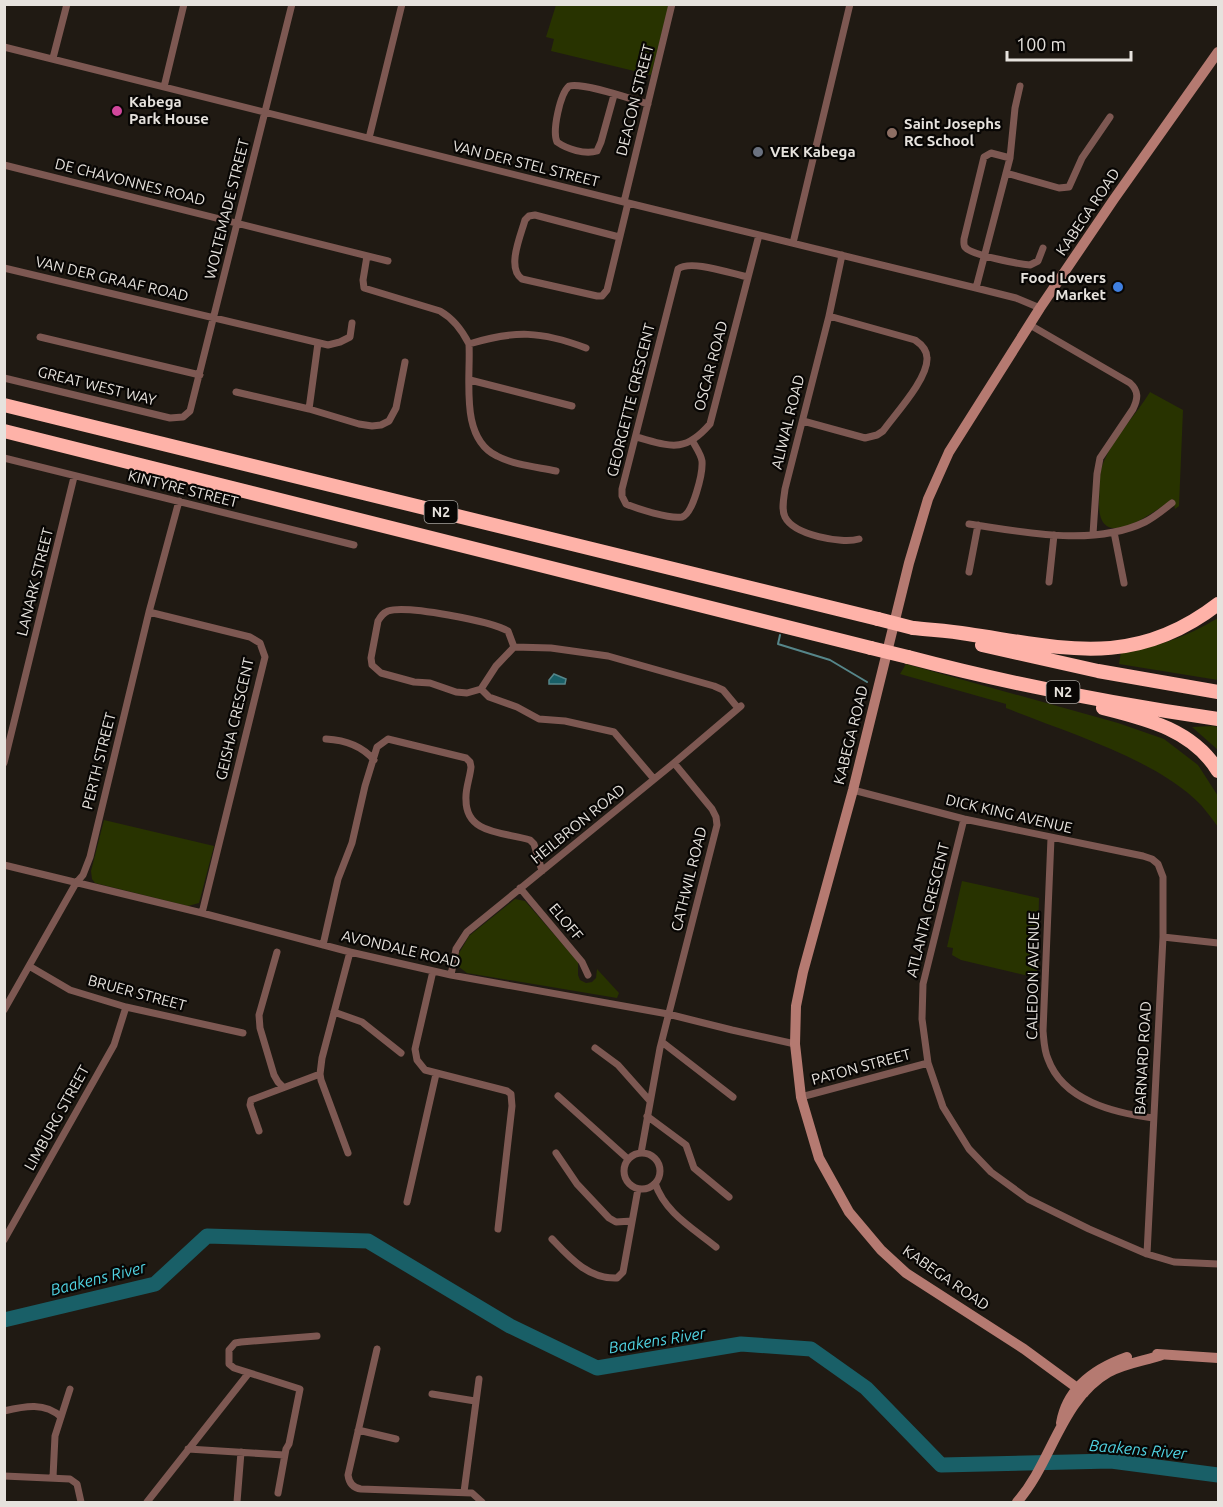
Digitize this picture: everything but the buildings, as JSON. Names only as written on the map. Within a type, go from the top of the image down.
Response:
[{"type":"highway","name":"N2","points":[[4,405],[913,628],[1098,671],[1218,692]]},
{"type":"highway","name":"N2","points":[[4,431],[968,673],[1092,698],[1218,719]]},
{"type":"highway","points":[[913,628],[967,633],[1032,645],[1101,650],[1126,647],[1181,629],[1218,604]]},
{"type":"highway","points":[[968,673],[1159,724],[1177,732],[1204,751],[1218,771]]},
{"type":"street","points":[[53,58],[67,4]]},
{"type":"street","points":[[164,87],[184,4]]},
{"type":"street","name":"WOLTEMADE STREET","points":[[183,417],[192,406],[292,4]]},
{"type":"street","points":[[369,138],[402,4]]},
{"type":"street","name":"DEACON STREET","points":[[619,237],[535,215],[529,216],[525,220],[515,262],[517,275],[522,279],[602,296],[607,290],[672,4]]},
{"type":"street","points":[[793,243],[850,4]]},
{"type":"street","name":"VAN DER STEL STREET","points":[[4,46],[626,203],[1016,298],[1040,308]]},
{"type":"street","name":"KABEGA ROAD","points":[[1081,1390],[1024,1349],[906,1273],[881,1250],[849,1212],[819,1158],[801,1097],[795,1044],[796,1006],[803,972],[853,790],[901,593],[928,499],[949,452],[1040,308],[1218,52]]},
{"type":"street","points":[[614,95],[597,151],[590,153],[578,151],[557,142],[554,130],[565,89],[573,85],[614,95],[648,104]]},
{"type":"street","points":[[976,288],[1010,158],[1015,108],[1020,86]]},
{"type":"street","points":[[1006,173],[1059,188],[1069,187],[1082,158],[1110,117]]},
{"type":"street","points":[[1010,158],[991,153],[986,155],[982,161],[964,243],[968,250],[1030,265],[1038,261],[1043,248]]},
{"type":"street","name":"DE CHAVONNES ROAD","points":[[4,165],[388,261]]},
{"type":"street","name":"OSCAR ROAD","points":[[692,440],[704,432],[713,416],[759,235]]},
{"type":"street","name":"ALIWAL ROAD","points":[[842,255],[829,316],[785,489],[782,510],[785,518],[795,528],[836,540],[859,539]]},
{"type":"street","points":[[368,256],[363,280],[364,288],[440,311],[456,323],[469,344],[470,416],[484,445],[494,455],[506,460],[556,471]]},
{"type":"street","name":"GEORGETTE CRESCENT","points":[[692,440],[702,466],[691,510],[683,517],[676,517],[632,506],[624,500],[622,489],[678,269],[682,266],[695,265],[748,278]]},
{"type":"street","name":"VAN DER GRAAF ROAD","points":[[4,268],[318,343]]},
{"type":"street","points":[[803,421],[865,438],[877,435],[923,374],[927,362],[925,350],[915,340],[829,316]]},
{"type":"street","points":[[309,409],[318,343],[334,344],[346,339],[352,331],[352,323]]},
{"type":"street","points":[[1030,325],[1135,387],[1137,397],[1133,409],[1104,451],[1098,466],[1093,534]]},
{"type":"street","points":[[469,344],[489,338],[523,333],[550,337],[586,348]]},
{"type":"street","points":[[39,337],[200,375]]},
{"type":"street","points":[[236,392],[309,409],[359,424],[381,425],[388,421],[396,408],[405,362]]},
{"type":"street","name":"GREAT WEST WAY","points":[[4,378],[170,418],[183,417]]},
{"type":"street","points":[[470,380],[572,406]]},
{"type":"street","points":[[636,437],[678,446],[692,440]]},
{"type":"street","name":"KINTYRE STREET","points":[[4,459],[354,545]]},
{"type":"street","name":"LANARK STREET","points":[[4,763],[74,477]]},
{"type":"street","name":"PERTH STREET","points":[[4,1010],[83,875],[90,857],[179,501]]},
{"type":"street","points":[[969,524],[1054,536],[1114,532],[1147,521],[1172,503]]},
{"type":"street","points":[[969,572],[978,525]]},
{"type":"street","points":[[1114,532],[1124,583]]},
{"type":"street","points":[[1049,582],[1054,536]]},
{"type":"street","points":[[390,611],[428,611],[497,626],[508,631],[514,647],[496,666],[481,689],[473,692],[456,692],[430,683],[389,676],[376,670],[371,658],[381,615],[390,611]]},
{"type":"street","name":"GEISHA CRESCENT","points":[[150,612],[250,637],[260,644],[265,657],[202,913]]},
{"type":"street","name":"HEILBRON ROAD","points":[[451,975],[456,949],[467,932],[674,764],[740,707],[723,690],[714,686],[617,658],[550,648],[514,647]]},
{"type":"street","points":[[481,689],[489,697],[517,707],[539,719],[614,732],[654,779]]},
{"type":"street","points":[[326,739],[352,744],[368,753],[374,760]]},
{"type":"street","points":[[323,945],[338,879],[352,843],[377,747],[388,739],[466,758],[471,767],[465,800],[470,819],[480,828],[530,840],[534,844],[542,871]]},
{"type":"street","name":"CATHWIL ROAD","points":[[641,1153],[662,1042],[717,825],[712,810],[674,764]]},
{"type":"street","name":"DICK KING AVENUE","points":[[853,790],[964,819],[1152,858],[1158,864]]},
{"type":"street","name":"ATLANTA CRESCENT","points":[[964,819],[923,984],[922,1019],[928,1063],[944,1107],[969,1149],[991,1172],[1028,1199],[1147,1254],[1174,1262],[1218,1264]]},
{"type":"street","name":"CALEDON AVENUE","points":[[1051,838],[1043,1031],[1048,1059],[1063,1082],[1085,1099],[1122,1114],[1153,1118]]},
{"type":"street","name":"BARNARD ROAD","points":[[1147,1254],[1163,937],[1162,877],[1158,864]]},
{"type":"street","name":"AVONDALE ROAD","points":[[4,865],[350,952],[451,975],[669,1014],[795,1044]]},
{"type":"street","name":"ELOFF","points":[[520,888],[582,962],[588,975]]},
{"type":"street","points":[[1163,937],[1218,943]]},
{"type":"street","points":[[277,952],[259,1015],[260,1028],[274,1075],[283,1087]]},
{"type":"street","points":[[348,1153],[320,1074],[350,952]]},
{"type":"street","name":"BRUER STREET","points":[[29,966],[70,990],[126,1007],[243,1033]]},
{"type":"street","points":[[433,970],[415,1050],[417,1060],[425,1070],[436,1074],[507,1090],[511,1094],[512,1106],[498,1229]]},
{"type":"street","name":"LIMBURG STREET","points":[[4,1240],[114,1045],[126,1007]]},
{"type":"street","points":[[334,1012],[362,1022],[401,1053]]},
{"type":"street","points":[[662,1042],[734,1097]]},
{"type":"street","points":[[595,1048],[618,1065],[650,1101]]},
{"type":"street","name":"PATON STREET","points":[[801,1097],[928,1063]]},
{"type":"street","points":[[259,1131],[250,1105],[251,1100],[320,1074]]},
{"type":"street","points":[[407,1202],[436,1074]]},
{"type":"street","points":[[636,1083],[653,1084]]},
{"type":"street","points":[[558,1096],[628,1159]]},
{"type":"street","points":[[647,1116],[686,1145],[694,1168],[729,1197]]},
{"type":"street","points":[[556,1153],[577,1184],[609,1218],[616,1222],[632,1221]]},
{"type":"street","points":[[641,1153],[654,1158],[659,1166],[660,1175],[655,1183],[647,1188],[638,1189],[629,1185],[624,1177],[624,1167],[628,1159],[641,1153]]},
{"type":"street","points":[[655,1183],[667,1207],[716,1247]]},
{"type":"street","points":[[552,1239],[577,1265],[617,1278],[623,1272],[638,1189]]},
{"type":"street","points":[[278,1493],[300,1389],[248,1374],[229,1364],[229,1350],[235,1343],[317,1336]]},
{"type":"street","points":[[377,1349],[348,1474],[351,1483],[356,1488],[464,1492],[475,1495],[482,1503]]},
{"type":"street","points":[[1017,1503],[1035,1478],[1061,1426],[1065,1408],[1094,1373],[1114,1362],[1143,1353],[1218,1358]]},
{"type":"street","points":[[147,1503],[248,1374]]},
{"type":"street","points":[[464,1492],[479,1379]]},
{"type":"street","points":[[52,1477],[54,1446],[70,1389]]},
{"type":"street","points":[[432,1394],[475,1401]]},
{"type":"street","points":[[4,1412],[21,1407],[48,1408],[61,1417]]},
{"type":"street","points":[[358,1431],[396,1439]]},
{"type":"street","points":[[188,1449],[285,1455]]},
{"type":"street","points":[[237,1501],[242,1452]]},
{"type":"street","points":[[4,1476],[52,1477],[74,1481],[79,1489],[81,1503]]},
{"type":"green space","points":[[556,5],[669,5],[651,75],[551,51],[554,39],[546,37]]},
{"type":"green space","points":[[1150,392],[1183,410],[1179,506],[1175,509],[1173,499],[1128,526],[1116,528],[1107,526],[1101,518],[1099,503],[1102,466],[1114,443]]},
{"type":"green space","points":[[1218,618],[1218,680],[1119,664],[1121,652],[1171,640]]},
{"type":"green space","points":[[906,664],[1118,723],[1164,739],[1198,765],[1218,796],[1218,827],[1201,805],[1182,789],[1136,760],[1006,708],[1006,704],[900,674]]},
{"type":"green space","points":[[1192,727],[1218,727],[1218,750]]},
{"type":"green space","points":[[104,820],[214,846],[199,903],[188,906],[95,883],[91,871]]},
{"type":"green space","points":[[962,881],[1039,898],[1037,978],[961,960],[952,955],[953,948],[947,947]]},
{"type":"green space","points":[[515,899],[525,901],[578,962],[580,980],[586,983],[592,982],[596,978],[597,969],[619,993],[617,998],[467,973],[459,967],[458,955],[469,936]]},
{"type":"water","points":[[554,674],[566,679],[565,684],[549,684]]},
{"type":"waterway","points":[[780,635],[778,644],[830,660],[867,682]]},
{"type":"waterway","name":"Baakens River","points":[[4,1320],[155,1284],[207,1236],[368,1241],[510,1326],[597,1368],[741,1344],[811,1349],[866,1388],[941,1465],[1111,1461],[1218,1475]]},
{"type":"place","name":"Kabega Park House","points":[[117,111]]},
{"type":"place","name":"Saint Josephs RC School","points":[[892,133]]},
{"type":"place","name":"VEK Kabega","points":[[758,152]]},
{"type":"place","name":"Food Lovers Market","points":[[1118,287]]}]
